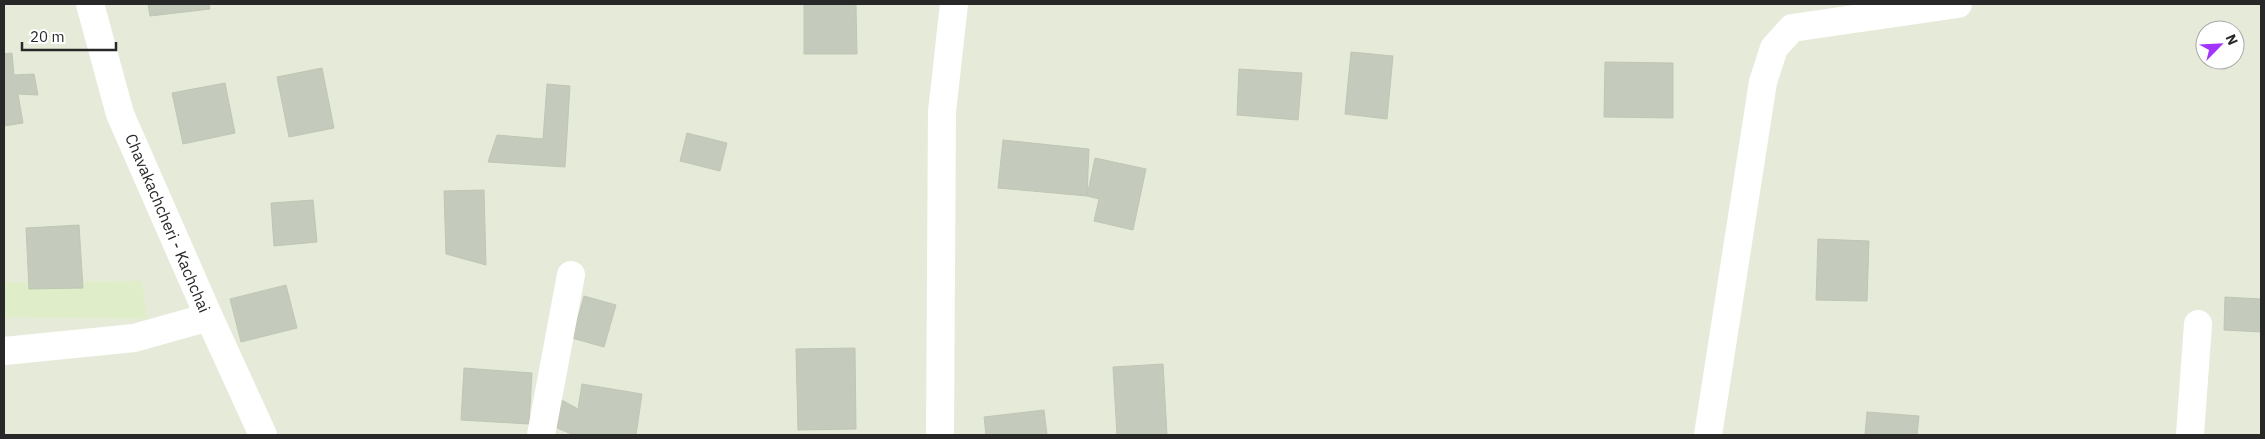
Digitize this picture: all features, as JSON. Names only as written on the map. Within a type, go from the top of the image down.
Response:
[{"type":"street","name":"Chavakachcheri - Kachchai","points":[[90,4],[120,114],[209,317],[264,435]]},
{"type":"street","points":[[940,435],[942,112],[954,4]]},
{"type":"street","points":[[1708,435],[1763,82],[1774,48],[1792,28],[1958,4]]},
{"type":"street","points":[[541,435],[571,276]]},
{"type":"street","points":[[4,351],[134,338],[209,317]]},
{"type":"street","points":[[2190,435],[2198,324]]},
{"type":"shaded area","points":[[142,281],[147,319],[4,317],[4,282]]},
{"type":"building","points":[[148,4],[209,4],[210,9],[150,16]]},
{"type":"building","points":[[804,4],[856,4],[857,54],[804,54]]},
{"type":"building","points":[[1351,52],[1393,56],[1387,119],[1345,114]]},
{"type":"building","points":[[12,53],[14,75],[34,74],[38,95],[18,94],[23,123],[4,126],[4,54]]},
{"type":"building","points":[[1605,62],[1673,63],[1673,118],[1604,117]]},
{"type":"building","points":[[322,68],[334,128],[289,137],[277,77]]},
{"type":"building","points":[[1239,69],[1302,73],[1298,120],[1237,115]]},
{"type":"building","points":[[225,83],[235,133],[183,144],[172,93]]},
{"type":"building","points":[[547,84],[570,86],[565,167],[488,162],[497,135],[543,139]]},
{"type":"building","points":[[687,133],[727,143],[720,171],[680,161]]},
{"type":"building","points":[[1003,140],[1089,149],[1087,196],[998,188]]},
{"type":"building","points":[[1095,158],[1146,169],[1133,230],[1094,221],[1099,199],[1087,196]]},
{"type":"building","points":[[484,190],[486,265],[446,254],[444,191]]},
{"type":"building","points":[[313,200],[317,242],[274,246],[271,203]]},
{"type":"building","points":[[79,225],[83,288],[29,289],[26,228]]},
{"type":"building","points":[[1818,239],[1869,241],[1867,301],[1816,300]]},
{"type":"building","points":[[286,285],[297,328],[241,342],[230,299]]},
{"type":"building","points":[[584,296],[616,305],[604,347],[572,338]]},
{"type":"building","points":[[2225,297],[2261,299],[2261,332],[2224,330]]},
{"type":"building","points":[[855,348],[856,429],[798,430],[796,349]]},
{"type":"building","points":[[1163,364],[1167,435],[1117,435],[1113,367]]},
{"type":"building","points":[[464,368],[532,373],[529,424],[461,420]]},
{"type":"building","points":[[582,384],[642,394],[636,435],[574,435],[557,428],[558,398],[578,409]]},
{"type":"building","points":[[1044,410],[1047,435],[986,435],[984,417]]},
{"type":"building","points":[[1867,412],[1919,416],[1917,435],[1865,435]]}]
